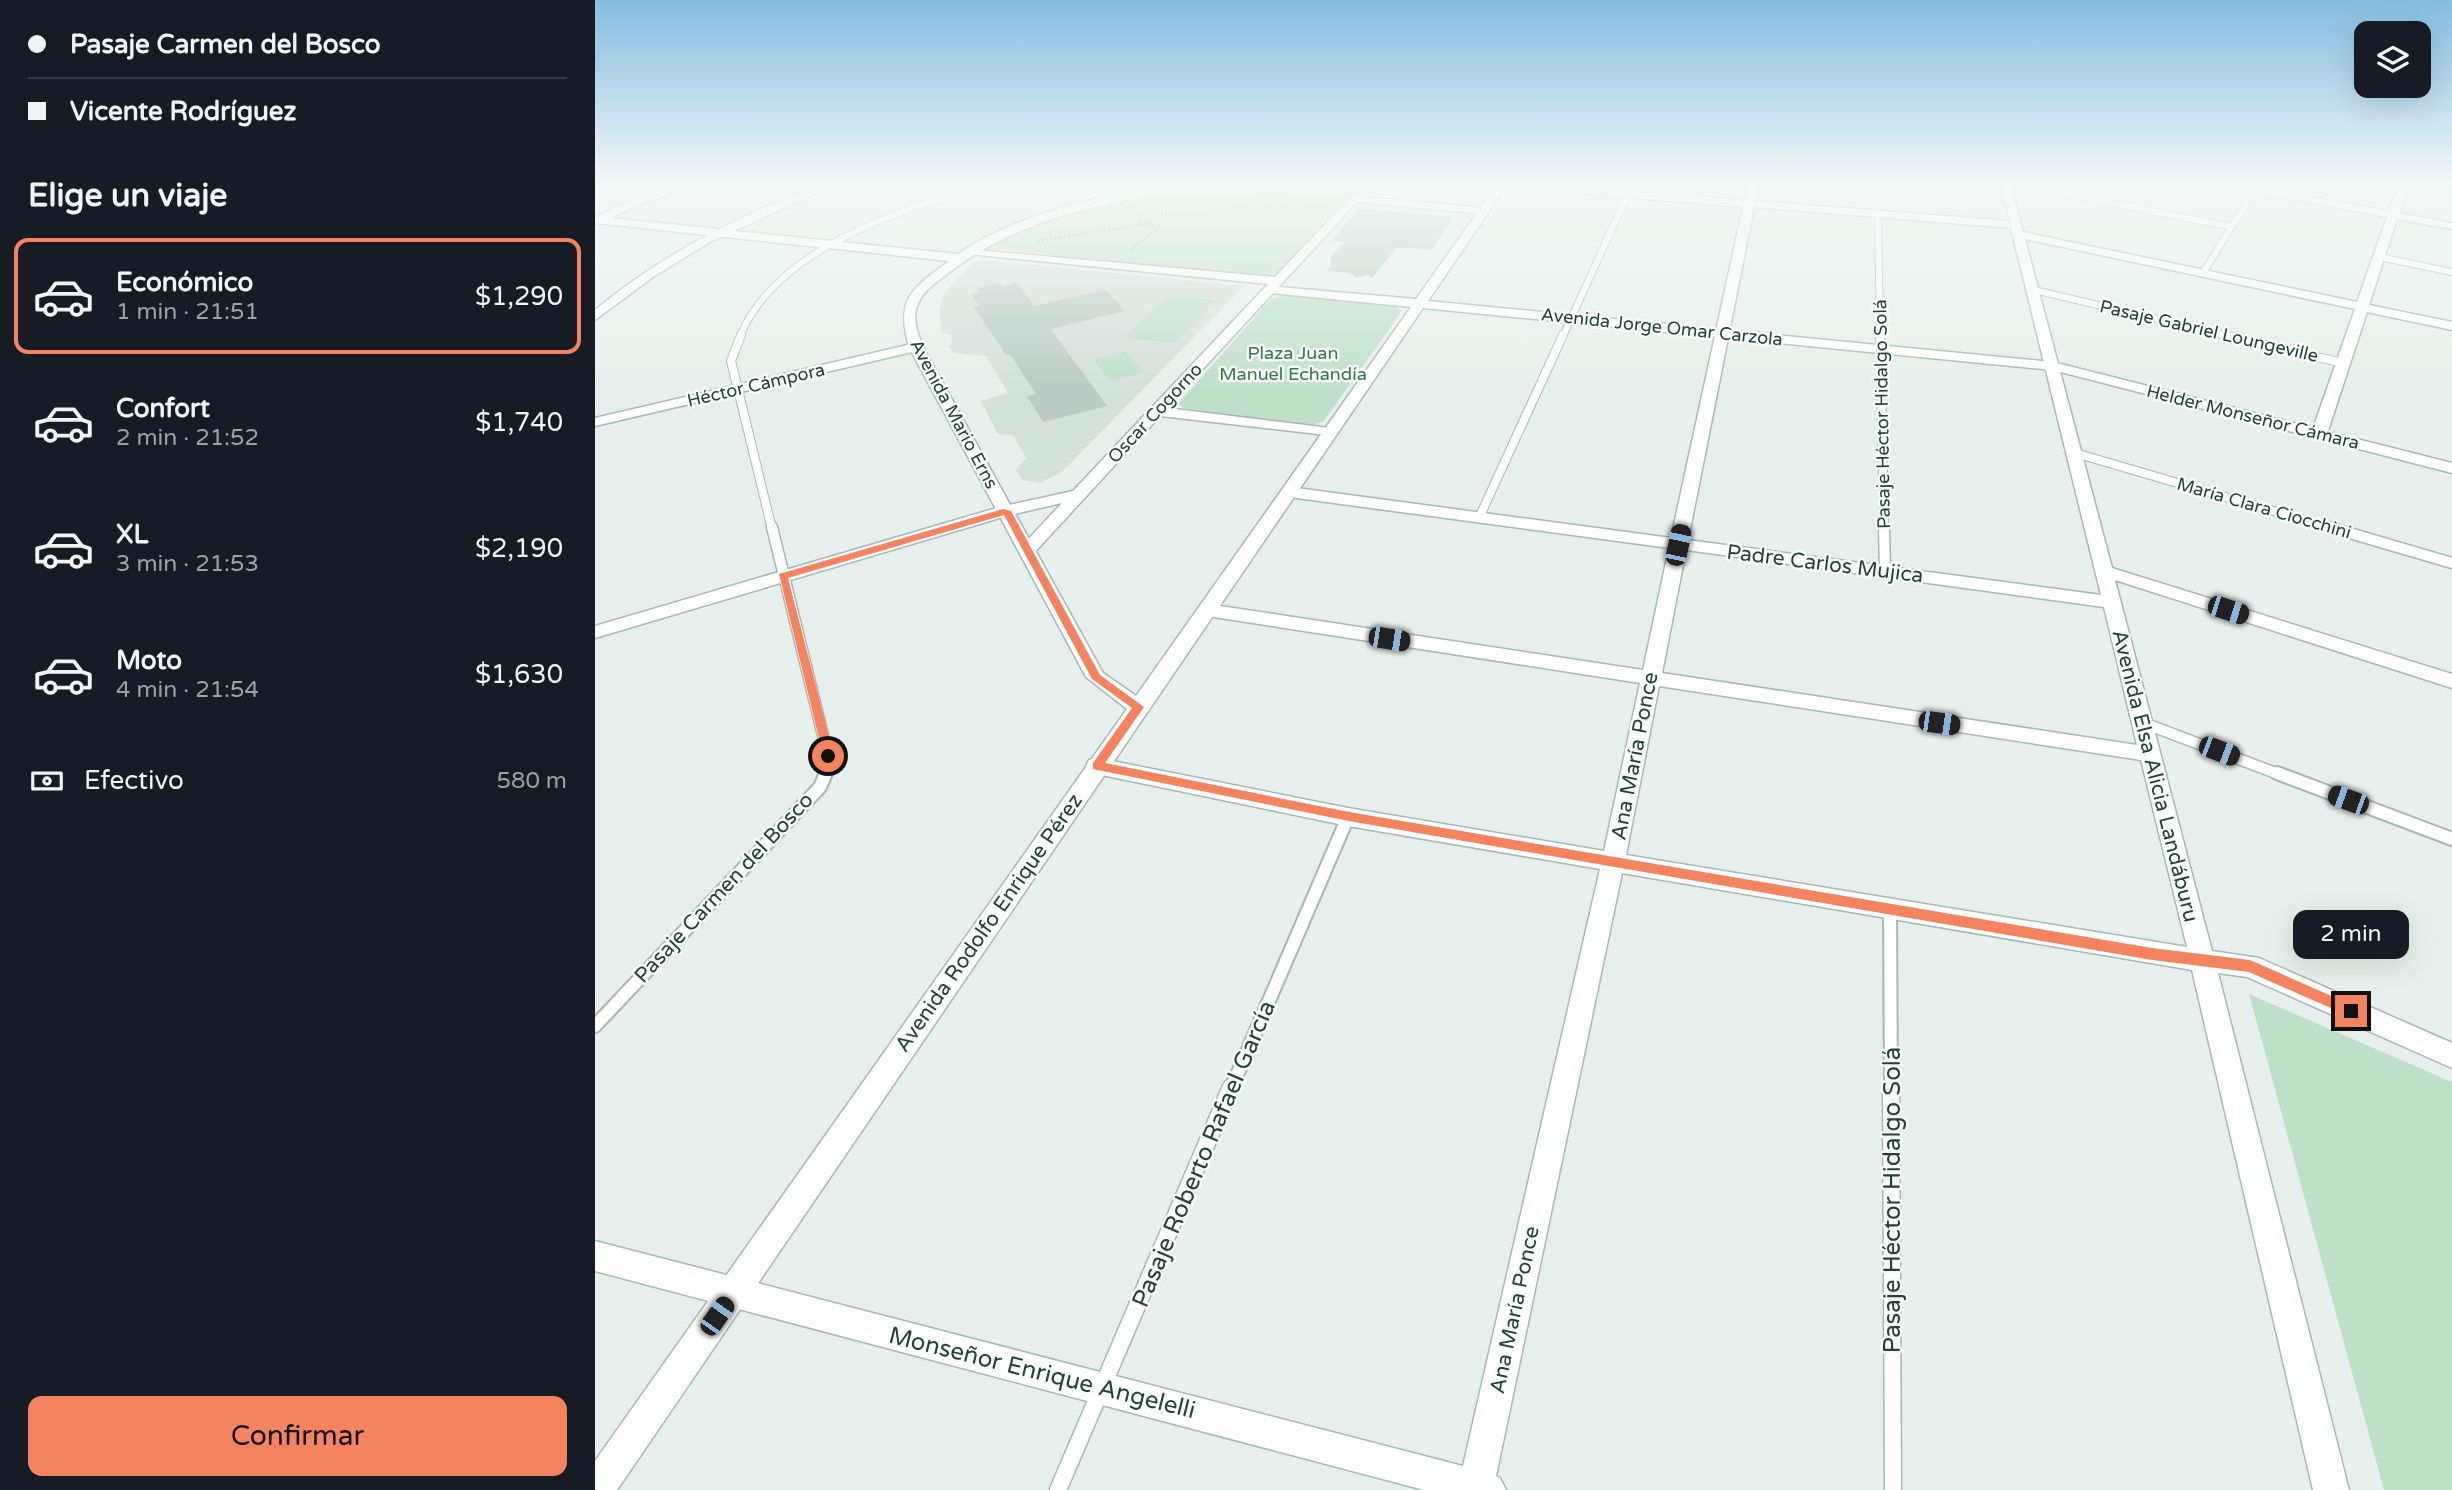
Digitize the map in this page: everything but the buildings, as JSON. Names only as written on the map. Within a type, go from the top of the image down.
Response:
[{"type":"street","points":[[595,316],[662,264],[679,255]]},
{"type":"street","name":"Avenida Jorge Omar Carzola","points":[[958,255],[2053,366]]},
{"type":"street","name":"Avenida Mario Erns","points":[[964,255],[928,283],[909,310],[909,324],[916,347],[1096,677],[1138,707]]},
{"type":"street","name":"Oscar Cogorno","points":[[1028,549],[1302,255]]},
{"type":"street","name":"Avenida Rodolfo Enrique Pérez","points":[[596,1490],[1453,255]]},
{"type":"street","name":"Ana María Ponce","points":[[1480,1489],[1738,255]]},
{"type":"street","name":"Avenida Elsa Alicia Landáburu","points":[[2025,255],[2202,959],[2331,1490]]},
{"type":"street","points":[[2125,255],[2452,326]]},
{"type":"street","points":[[2319,434],[2379,257]]},
{"type":"street","name":"Héctor Cámpora","points":[[595,422],[916,347]]},
{"type":"street","name":"Helder Monseñor Cámara","points":[[2053,366],[2452,468]]},
{"type":"street","points":[[1158,411],[1330,433]]},
{"type":"street","name":"Padre Carlos Mujica","points":[[1289,492],[2111,602]]},
{"type":"street","points":[[595,632],[1006,511],[1080,494]]},
{"type":"street","points":[[2104,571],[2452,681]]},
{"type":"street","points":[[1207,610],[1650,680],[2149,754]]},
{"type":"street","points":[[1097,766],[1349,817],[2152,954],[2250,966],[2452,1056]]},
{"type":"street","name":"Monseñor Enrique Angelelli","points":[[595,1256],[732,1294],[1104,1387],[1480,1489]]},
{"type":"lane","name":"Pasaje Carmen del Bosco","points":[[595,1026],[820,787],[827,771],[828,756],[731,361],[741,330],[759,303],[781,281],[820,255]]},
{"type":"lane","points":[[1479,518],[1601,255]]},
{"type":"lane","name":"Pasaje Héctor Hidalgo Solá","points":[[1879,255],[1885,572]]},
{"type":"lane","points":[[2203,273],[2215,255]]},
{"type":"lane","points":[[2379,257],[2452,272]]},
{"type":"lane","name":"Pasaje Gabriel Loungeville","points":[[2034,290],[2343,363]]},
{"type":"lane","name":"María Clara Ciocchini","points":[[2075,453],[2452,563]]},
{"type":"lane","points":[[2141,722],[2452,839]]},
{"type":"lane","name":"Pasaje Roberto Rafael García","points":[[1058,1490],[1349,817]]},
{"type":"lane","name":"Pasaje Héctor Hidalgo Solá","points":[[1890,909],[1893,1490]]},
{"type":"shaded area","points":[[983,260],[1244,286],[1063,471],[1040,483],[1023,480],[1016,470],[1026,458],[1013,435],[998,434],[981,401],[1008,393],[986,356],[954,353],[949,347],[953,341],[951,335],[942,333],[939,311],[944,293],[973,263]]},
{"type":"green space","points":[[1049,255],[1295,255],[1274,277]]},
{"type":"green space","points":[[1168,295],[1216,300],[1174,343],[1124,338]]},
{"type":"green space","name":"Plaza Juan Manuel Echandía","points":[[1285,295],[1395,307],[1402,311],[1323,422],[1311,425],[1183,408],[1179,403],[1271,299]]},
{"type":"green space","points":[[1125,351],[1143,372],[1111,381],[1093,359]]},
{"type":"green space","points":[[2249,994],[2452,1082],[2452,1490],[2384,1490]]},
{"type":"route","points":[[828,756],[783,576],[1006,511],[1096,677],[1109,689],[1138,707],[1097,766],[1349,817],[2152,954],[2250,966],[2351,1011]]}]
